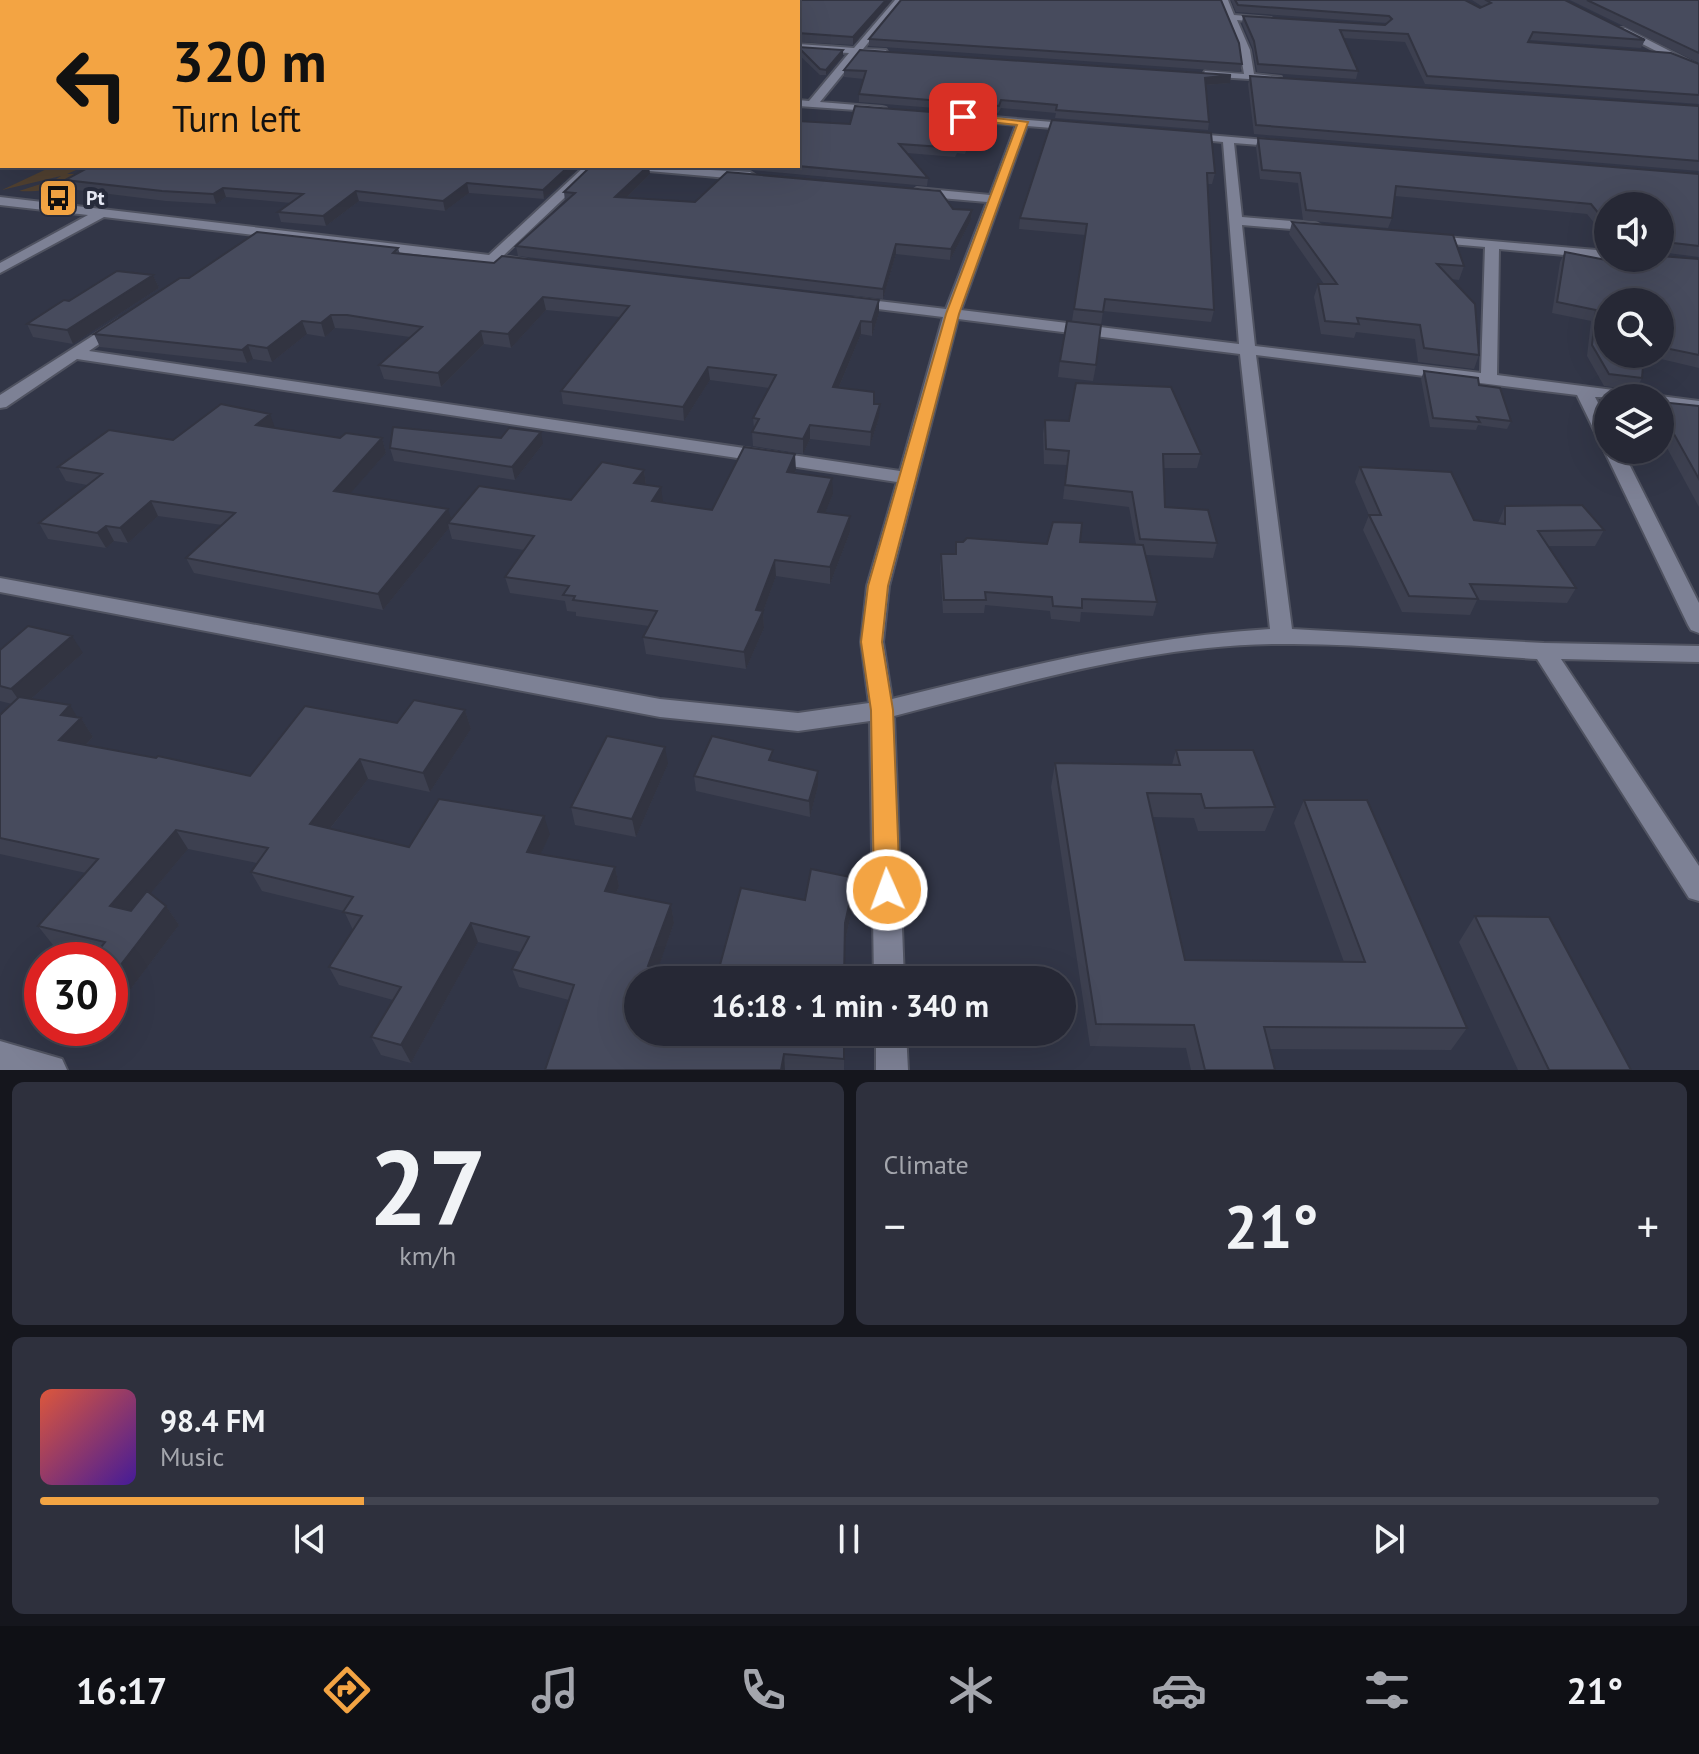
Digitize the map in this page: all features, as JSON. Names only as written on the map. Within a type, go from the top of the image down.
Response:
[{"type":"street","points":[[812,104],[899,0]]},
{"type":"street","points":[[1224,0],[1245,50],[1249,77]]},
{"type":"street","points":[[1232,17],[1278,20]]},
{"type":"street","points":[[1612,26],[1699,70]]},
{"type":"street","points":[[800,47],[905,54]]},
{"type":"street","points":[[1646,55],[1674,57]]},
{"type":"street","points":[[1186,73],[1295,81]]},
{"type":"street","points":[[800,103],[903,112]]},
{"type":"street","points":[[948,116],[1086,127]]},
{"type":"street","points":[[889,966],[882,710],[872,642],[878,586],[952,314],[1023,122]]},
{"type":"street","points":[[1165,134],[1291,144]]},
{"type":"street","points":[[1228,139],[1247,349],[1282,636]]},
{"type":"street","points":[[492,259],[590,168]]},
{"type":"street","points":[[659,168],[763,178]]},
{"type":"street","points":[[903,191],[997,199]]},
{"type":"street","points":[[0,201],[540,265]]},
{"type":"street","points":[[0,269],[102,213]]},
{"type":"street","points":[[1233,220],[1325,228]]},
{"type":"street","points":[[233,249],[259,232]]},
{"type":"street","points":[[1416,236],[1594,254]]},
{"type":"street","points":[[1489,378],[1492,244]]},
{"type":"street","points":[[841,301],[1594,391]]},
{"type":"street","points":[[0,403],[127,319]]},
{"type":"street","points":[[74,354],[906,478]]},
{"type":"street","points":[[1583,389],[1594,411]]},
{"type":"street","points":[[1674,402],[1699,406]]},
{"type":"street","points":[[1620,464],[1699,625]]},
{"type":"street","points":[[0,585],[660,708],[798,722],[882,710],[1100,659],[1192,642],[1282,636],[1544,651],[1699,654]]},
{"type":"street","points":[[1544,651],[1699,889]]},
{"type":"street","points":[[891,1046],[892,1070]]},
{"type":"street","points":[[0,1057],[51,1070]]},
{"type":"shaded area","points":[[49,168],[80,168],[67,174],[99,174],[81,182],[49,189],[19,191],[61,176],[2,190]]},
{"type":"building","points":[[800,0],[886,0],[853,37],[800,33]]},
{"type":"building","points":[[901,0],[1221,0],[1239,43],[1242,64],[869,39]]},
{"type":"building","points":[[1235,0],[1465,0],[1480,8],[1491,3],[1486,0],[1565,0],[1645,40],[1533,32],[1528,42],[1671,53],[1699,64],[1699,95],[1427,76],[1408,34],[1340,30],[1358,71],[1258,64],[1254,41],[1243,16],[1385,25],[1392,19],[1389,16],[1238,5]]},
{"type":"building","points":[[1587,0],[1699,0],[1699,53]]},
{"type":"building","points":[[800,47],[843,50],[826,70],[820,69]]},
{"type":"building","points":[[860,50],[1231,75],[1205,78],[1209,122],[1056,110],[1057,105],[1001,100],[999,106],[859,94],[866,71],[844,70]]},
{"type":"building","points":[[1250,76],[1699,106],[1699,161],[1256,125]]},
{"type":"building","points":[[855,106],[995,117],[989,134],[969,135],[966,146],[899,144],[928,178],[800,166],[800,121],[850,124]]},
{"type":"building","points":[[1052,120],[1211,133],[1215,173],[1207,173],[1214,310],[1105,299],[1103,312],[1074,309],[1087,224],[1020,218]]},
{"type":"building","points":[[1258,138],[1699,174],[1699,246],[1674,243],[1674,192],[1594,192],[1594,208],[1591,204],[1396,186],[1392,218],[1306,210],[1300,173],[1262,170]]},
{"type":"building","points":[[87,168],[567,168],[543,190],[467,183],[443,201],[356,191],[323,216],[278,212],[303,194],[223,188],[213,194],[162,191],[65,180]]},
{"type":"building","points":[[589,168],[646,168],[615,197],[695,202],[727,172],[940,191],[953,209],[972,210],[951,249],[896,244],[883,289],[516,246],[575,193],[564,192]]},
{"type":"building","points":[[1292,222],[1453,235],[1464,266],[1437,264],[1475,304],[1479,355],[1424,348],[1420,325],[1357,318],[1359,324],[1325,321],[1318,284],[1337,284]]},
{"type":"building","points":[[257,232],[398,248],[393,253],[494,263],[502,256],[879,300],[872,322],[861,321],[833,387],[874,392],[874,404],[880,404],[871,432],[810,425],[803,439],[752,432],[759,419],[753,418],[776,375],[708,367],[683,407],[561,391],[629,306],[543,297],[508,334],[481,331],[438,373],[379,365],[422,327],[347,315],[331,315],[321,323],[302,321],[267,348],[248,345],[242,350],[94,334],[180,278],[189,278]]},
{"type":"building","points":[[1565,252],[1594,258],[1594,272],[1674,272],[1674,257],[1699,259],[1699,355],[1674,350],[1674,288],[1594,288],[1594,310],[1557,302]]},
{"type":"building","points":[[117,271],[153,275],[67,330],[27,324],[64,300],[69,301]]},
{"type":"building","points":[[1067,321],[1101,325],[1096,365],[1060,361]]},
{"type":"building","points":[[1605,368],[1643,368],[1642,378],[1609,374]]},
{"type":"building","points":[[1424,371],[1478,378],[1479,385],[1500,388],[1511,421],[1477,417],[1480,422],[1433,418]]},
{"type":"building","points":[[1076,383],[1171,387],[1201,454],[1163,454],[1165,507],[1208,510],[1217,543],[1140,539],[1132,492],[1065,485],[1069,451],[1046,449],[1045,420],[1069,421]]},
{"type":"building","points":[[1674,403],[1699,406],[1699,479],[1674,434]]},
{"type":"building","points":[[221,404],[270,414],[256,425],[340,438],[346,433],[382,438],[334,491],[448,509],[378,594],[186,558],[235,513],[151,501],[120,528],[106,526],[97,533],[39,523],[102,474],[58,467],[109,430],[173,440]]},
{"type":"building","points":[[393,427],[501,438],[509,428],[541,432],[512,467],[390,448]]},
{"type":"building","points":[[744,447],[795,454],[787,472],[832,478],[818,512],[850,516],[830,567],[775,560],[756,610],[763,611],[744,652],[643,637],[657,611],[573,600],[575,596],[563,595],[569,586],[505,577],[534,536],[448,523],[479,486],[571,500],[602,462],[644,470],[634,483],[661,487],[652,501],[712,510]]},
{"type":"building","points":[[1360,467],[1451,472],[1474,520],[1505,524],[1505,506],[1582,505],[1604,530],[1538,531],[1576,588],[1470,584],[1478,599],[1409,596],[1369,515],[1381,515]]},
{"type":"building","points":[[1053,522],[1082,523],[1080,542],[1143,545],[1157,602],[1082,599],[1082,608],[1053,606],[1052,597],[985,592],[986,600],[944,600],[941,554],[956,554],[956,542],[967,538],[1047,544]]},
{"type":"building","points":[[28,626],[72,636],[11,689],[0,686],[0,650]]},
{"type":"building","points":[[19,697],[70,705],[61,715],[81,718],[59,740],[158,756],[250,776],[305,706],[397,723],[414,700],[465,710],[423,773],[360,759],[310,824],[409,847],[439,799],[544,816],[527,852],[615,867],[605,891],[671,904],[648,966],[624,966],[624,1046],[844,1046],[844,1059],[784,1054],[781,1070],[545,1070],[574,985],[512,969],[529,937],[471,923],[401,1045],[371,1037],[401,987],[329,967],[362,916],[343,912],[353,897],[251,872],[268,848],[176,830],[110,906],[131,911],[147,891],[166,906],[128,955],[128,942],[105,942],[38,926],[98,859],[0,838],[0,715]]},
{"type":"building","points":[[607,736],[665,747],[632,819],[571,807]]},
{"type":"building","points":[[712,736],[773,750],[769,760],[818,771],[809,801],[694,776]]},
{"type":"building","points":[[1176,750],[1253,750],[1275,807],[1205,808],[1201,794],[1147,793],[1185,960],[1365,962],[1304,800],[1367,800],[1467,1028],[1264,1027],[1275,1070],[1205,1070],[1194,1025],[1096,1024],[1055,763],[1180,765]]},
{"type":"building","points":[[811,869],[855,878],[845,923],[844,966],[720,966],[741,888],[805,900]]},
{"type":"building","points":[[1475,916],[1549,917],[1631,1070],[1549,1070]]},
{"type":"place","name":"Pt","points":[[58,198]]},
{"type":"route","points":[[887,890],[882,710],[872,642],[878,586],[952,314],[1023,122],[963,117]]}]
